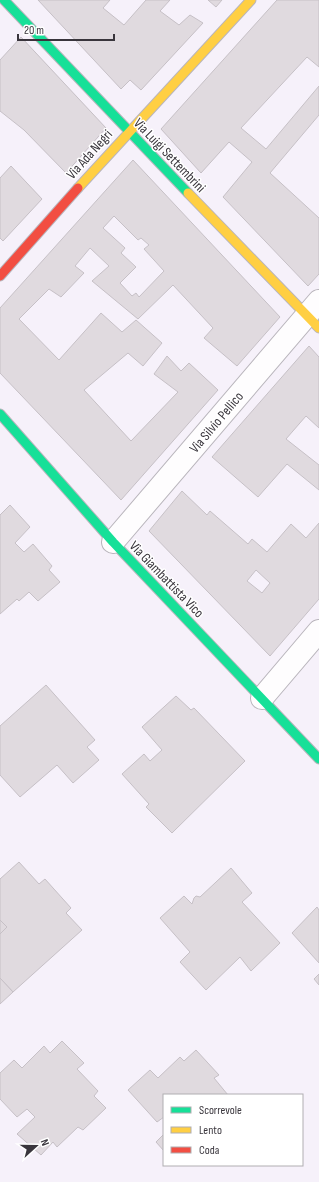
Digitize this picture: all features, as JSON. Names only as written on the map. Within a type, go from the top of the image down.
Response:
[{"type":"street","name":"Via Luigi Settembrini","points":[[4,0],[128,132],[315,315]]},
{"type":"street","name":"Via Ada Negri","points":[[0,276],[128,132],[251,0]]},
{"type":"street","name":"Via Silvio Pellico","points":[[112,542],[315,315]]},
{"type":"street","name":"Via Giambattista Vico","points":[[0,414],[112,542],[319,758]]},
{"type":"street","points":[[262,698],[319,631]]},
{"type":"building","points":[[38,0],[110,0],[103,8],[124,25],[146,0],[170,0],[160,11],[179,25],[190,15],[203,23],[141,90],[130,80],[121,89]]},
{"type":"building","points":[[208,0],[222,0],[216,7]]},
{"type":"building","points":[[277,0],[319,0],[319,67],[307,57],[241,128],[266,149],[319,86],[319,115],[270,173],[319,218],[319,274],[308,286],[223,197],[252,162],[229,142],[201,173],[161,129]]},
{"type":"building","points":[[21,37],[106,128],[66,173],[24,130],[0,111],[0,60]]},
{"type":"building","points":[[133,160],[280,317],[237,366],[204,338],[213,328],[173,285],[138,319],[92,281],[109,266],[90,248],[75,266],[84,273],[61,297],[49,289],[19,319],[59,360],[101,313],[122,332],[136,320],[162,343],[143,366],[128,353],[84,390],[131,441],[178,392],[154,374],[167,356],[181,371],[189,363],[218,390],[121,500],[0,373],[0,308]],"holes":[[[114,216],[138,240],[141,238],[149,245],[144,249],[164,271],[139,297],[136,293],[132,296],[120,283],[136,267],[121,253],[125,248],[103,228]]]},
{"type":"building","points":[[11,166],[42,199],[3,241],[0,238],[0,178]]},
{"type":"building","points":[[309,346],[319,357],[319,428],[306,416],[286,439],[319,465],[319,490],[287,464],[258,497],[212,457]]},
{"type":"building","points":[[182,491],[207,515],[210,511],[248,544],[252,539],[267,552],[291,524],[306,538],[319,523],[319,599],[270,656],[149,531]],"holes":[[[256,570],[270,583],[262,593],[247,581]]]},
{"type":"building","points":[[10,505],[30,527],[15,543],[24,552],[33,544],[52,566],[49,570],[60,582],[38,601],[29,592],[19,601],[17,599],[0,614],[0,515]]},
{"type":"building","points":[[46,685],[95,740],[87,747],[99,760],[73,783],[57,765],[20,797],[0,775],[0,726]]},
{"type":"building","points":[[176,696],[191,710],[194,708],[245,761],[172,833],[146,807],[149,804],[122,774],[144,754],[150,761],[162,750],[142,727]]},
{"type":"building","points":[[19,862],[39,884],[45,879],[71,908],[66,913],[82,930],[13,992],[0,978],[0,934],[7,927],[0,920],[0,879]]},
{"type":"building","points":[[231,868],[252,893],[242,902],[280,943],[251,971],[240,957],[206,990],[180,962],[190,952],[160,918],[184,896],[192,904],[196,896],[200,897]]},
{"type":"building","points":[[317,907],[319,910],[319,963],[292,933]]},
{"type":"building","points":[[0,920],[7,927],[0,934]]},
{"type":"building","points":[[319,974],[319,985],[314,979]]},
{"type":"building","points":[[0,978],[13,992],[0,1004]]},
{"type":"building","points":[[62,1041],[84,1063],[77,1069],[98,1091],[94,1096],[106,1108],[83,1130],[78,1127],[57,1147],[53,1142],[41,1155],[17,1134],[35,1117],[27,1109],[17,1117],[0,1099],[0,1073],[14,1060],[22,1068],[44,1046],[50,1053]]},
{"type":"building","points":[[196,1050],[219,1075],[214,1078],[227,1094],[163,1094],[163,1118],[157,1122],[128,1090],[150,1070],[158,1078],[180,1057],[184,1061]]},
{"type":"building","points":[[163,1135],[163,1150],[156,1142]]},
{"type":"traffic: fast","points":[[4,0],[188,193]]},
{"type":"traffic: fast","points":[[0,414],[113,542],[319,759]]},
{"type":"traffic: slow","points":[[78,188],[251,0]]},
{"type":"traffic: slow","points":[[188,193],[319,328]]},
{"type":"traffic: jam","points":[[0,276],[78,188]]}]
